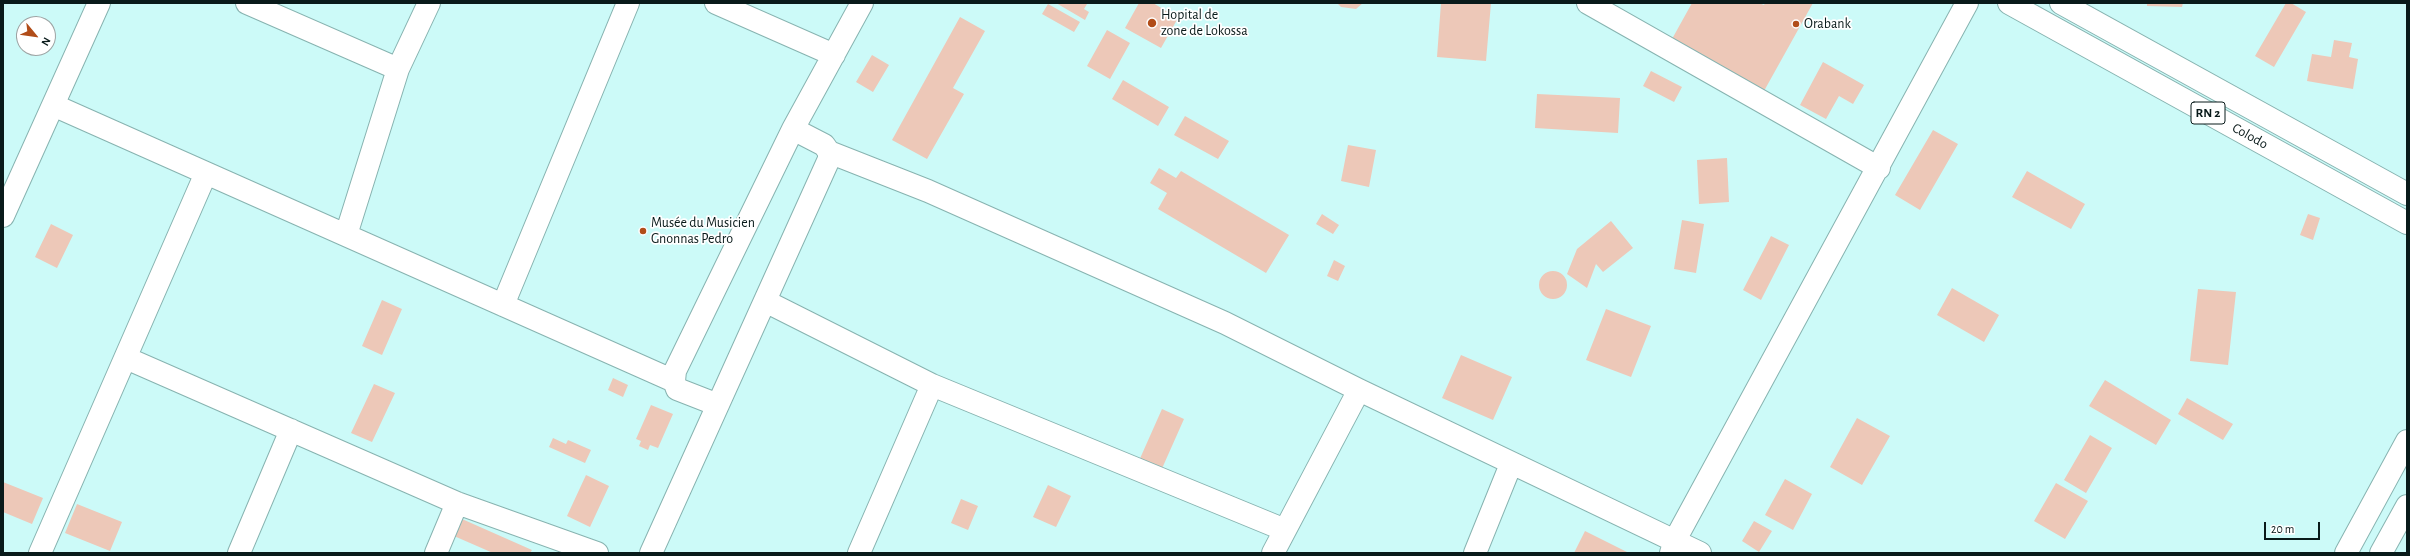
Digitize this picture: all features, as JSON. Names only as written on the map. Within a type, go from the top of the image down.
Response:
[{"type":"street","points":[[3,216],[99,3]]},
{"type":"street","points":[[247,3],[398,69]]},
{"type":"street","points":[[346,235],[398,69],[429,3]]},
{"type":"street","points":[[503,305],[628,3]]},
{"type":"street","points":[[716,3],[834,55]]},
{"type":"street","points":[[718,406],[677,389],[674,381],[675,371],[793,129],[862,3]]},
{"type":"street","points":[[1673,547],[1967,3]]},
{"type":"street","name":"Colodo","points":[[2009,3],[2407,223]]},
{"type":"street","name":"Colodo","points":[[2061,3],[2407,194]]},
{"type":"street","points":[[1598,5],[1879,168]]},
{"type":"street","points":[[53,105],[674,381]]},
{"type":"street","points":[[793,129],[824,145],[829,152],[928,191],[1225,323],[1358,390],[1512,464],[1673,547],[1700,553]]},
{"type":"street","points":[[651,553],[829,159],[829,152]]},
{"type":"street","points":[[40,553],[206,173]]},
{"type":"street","points":[[765,301],[932,386],[1284,530]]},
{"type":"street","points":[[126,358],[457,503],[597,553]]},
{"type":"street","points":[[865,551],[932,386]]},
{"type":"street","points":[[1273,553],[1358,390]]},
{"type":"street","points":[[239,553],[291,430]]},
{"type":"street","points":[[2346,553],[2407,441]]},
{"type":"street","points":[[1476,553],[1512,464]]},
{"type":"street","points":[[436,553],[457,503]]},
{"type":"street","points":[[2381,553],[2407,506]]},
{"type":"building","points":[[1056,3],[1085,3],[1087,4],[1084,9],[1089,12],[1085,20]]},
{"type":"building","name":"Hopital de zone de Lokossa","points":[[1139,3],[1153,3],[1178,18],[1161,48],[1125,28]]},
{"type":"building","points":[[1337,3],[1363,3],[1356,9],[1341,7]]},
{"type":"building","points":[[1441,3],[1491,3],[1486,61],[1437,57]]},
{"type":"building","points":[[1692,3],[1759,3],[1764,5],[1765,3],[1813,3],[1764,91],[1672,39]]},
{"type":"building","points":[[2147,3],[2183,3],[2182,7],[2147,6]]},
{"type":"building","points":[[2286,3],[2291,3],[2306,12],[2274,67],[2255,56]]},
{"type":"building","points":[[1048,4],[1080,22],[1074,32],[1042,14]]},
{"type":"building","points":[[960,17],[985,31],[953,88],[964,94],[927,159],[892,140]]},
{"type":"building","points":[[1107,30],[1130,43],[1110,79],[1087,66]]},
{"type":"building","points":[[2334,40],[2352,43],[2349,57],[2358,59],[2353,89],[2307,81],[2312,54],[2331,57]]},
{"type":"building","points":[[872,55],[889,65],[873,92],[856,82]]},
{"type":"building","points":[[1823,62],[1864,85],[1853,104],[1839,96],[1826,119],[1800,105]]},
{"type":"building","points":[[1651,71],[1682,87],[1674,102],[1643,86]]},
{"type":"building","points":[[1123,80],[1169,107],[1158,126],[1112,99]]},
{"type":"building","points":[[1537,94],[1620,98],[1618,133],[1535,128]]},
{"type":"building","points":[[1185,116],[1229,141],[1218,159],[1174,135]]},
{"type":"building","points":[[1933,130],[1958,144],[1920,210],[1895,195]]},
{"type":"building","points":[[1348,145],[1376,150],[1369,187],[1341,181]]},
{"type":"building","points":[[1727,158],[1729,202],[1699,204],[1697,160]]},
{"type":"building","points":[[1159,168],[1176,178],[1181,171],[1289,235],[1266,273],[1158,209],[1167,193],[1150,183]]},
{"type":"building","points":[[2027,171],[2085,204],[2071,229],[2012,197]]},
{"type":"building","points":[[1322,214],[1339,225],[1333,234],[1316,224]]},
{"type":"building","points":[[2308,214],[2320,218],[2313,240],[2300,235]]},
{"type":"building","points":[[1682,220],[1704,224],[1696,273],[1674,269]]},
{"type":"building","points":[[1611,221],[1633,248],[1603,272],[1596,264],[1587,288],[1567,274],[1577,249]]},
{"type":"building","points":[[51,224],[73,235],[57,268],[35,257]]},
{"type":"building","points":[[1771,236],[1789,245],[1761,300],[1743,290]]},
{"type":"building","points":[[1334,260],[1345,266],[1338,281],[1327,276]]},
{"type":"building","points":[[1553,271],[1563,275],[1567,285],[1563,295],[1553,299],[1543,295],[1539,285],[1543,275]]},
{"type":"building","points":[[1952,288],[1999,315],[1984,342],[1937,315]]},
{"type":"building","points":[[2198,289],[2236,292],[2228,365],[2190,361]]},
{"type":"building","points":[[382,300],[402,309],[382,355],[362,346]]},
{"type":"building","points":[[1606,309],[1651,326],[1631,377],[1586,360]]},
{"type":"building","points":[[1461,355],[1512,377],[1493,420],[1442,398]]},
{"type":"building","points":[[613,378],[628,385],[623,397],[608,390]]},
{"type":"building","points":[[2105,380],[2171,420],[2156,445],[2089,406]]},
{"type":"building","points":[[374,384],[395,393],[372,442],[351,433]]},
{"type":"building","points":[[2187,398],[2233,424],[2223,440],[2178,414]]},
{"type":"building","points":[[651,405],[673,414],[658,448],[650,445],[648,450],[639,446],[641,441],[636,439]]},
{"type":"building","points":[[1162,409],[1184,419],[1160,473],[1138,463]]},
{"type":"building","points":[[1857,418],[1890,436],[1862,485],[1830,467]]},
{"type":"building","points":[[2090,435],[2112,448],[2086,493],[2064,480]]},
{"type":"building","points":[[553,438],[566,444],[568,440],[591,450],[585,463],[549,447]]},
{"type":"building","points":[[586,475],[609,486],[590,527],[567,516]]},
{"type":"building","points":[[1785,479],[1812,494],[1793,530],[1765,515]]},
{"type":"building","points":[[3,482],[43,498],[32,524],[3,512]]},
{"type":"building","points":[[2056,483],[2088,501],[2065,539],[2034,521]]},
{"type":"building","points":[[1048,485],[1071,496],[1056,527],[1033,517]]},
{"type":"building","points":[[961,499],[978,506],[968,530],[951,523]]},
{"type":"building","points":[[77,504],[122,522],[110,551],[65,533]]},
{"type":"building","points":[[462,519],[532,550],[530,553],[493,553],[454,536]]},
{"type":"building","points":[[1754,521],[1772,531],[1759,552],[1742,541]]},
{"type":"building","points":[[1585,531],[1629,553],[1574,553]]},
{"type":"place","name":"Hopital de zone de Lokossa","points":[[1152,23]]},
{"type":"place","name":"Orabank","points":[[1796,24]]},
{"type":"place","name":"Musée du Musicien Gnonnas Pedro","points":[[643,231]]}]
